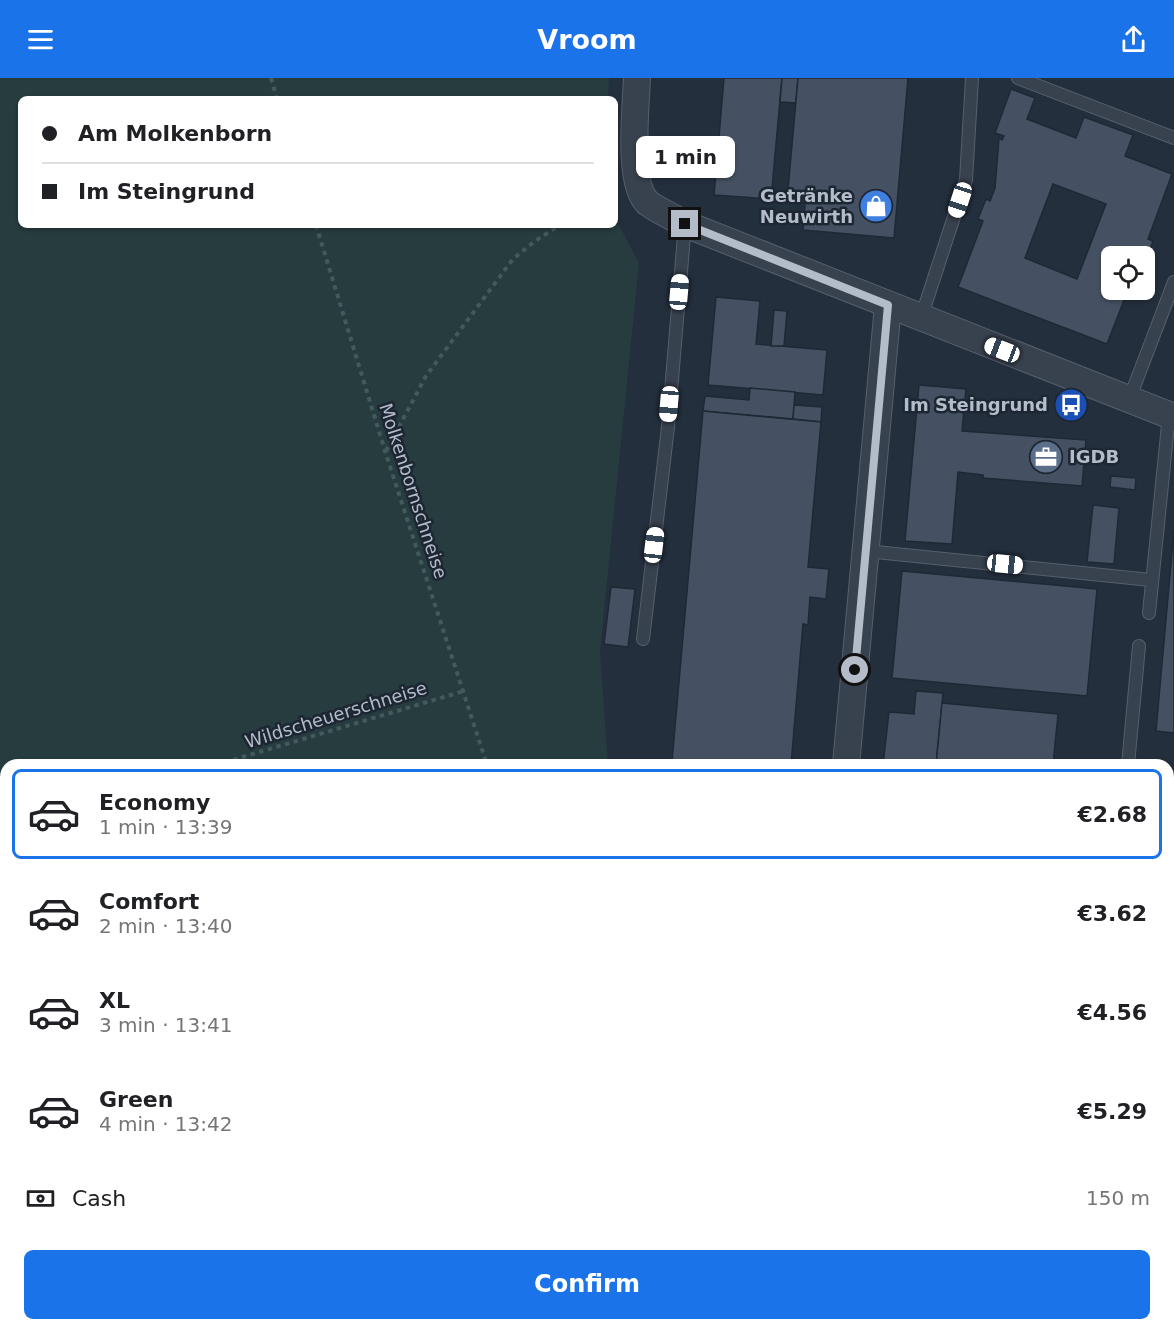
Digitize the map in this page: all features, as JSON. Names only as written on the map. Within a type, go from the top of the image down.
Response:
[{"type":"street","points":[[637,78],[634,150],[637,177],[646,201],[685,224],[1172,416]]},
{"type":"street","points":[[847,759],[888,305]]},
{"type":"lane","points":[[921,318],[966,180],[972,78]]},
{"type":"lane","points":[[1018,78],[1174,138]]},
{"type":"lane","points":[[643,639],[668,427],[685,224]]},
{"type":"lane","points":[[1129,400],[1174,282]]},
{"type":"lane","points":[[1149,613],[1172,416]]},
{"type":"lane","points":[[866,551],[1152,580]]},
{"type":"lane","points":[[1129,759],[1139,646]]},
{"type":"path","points":[[271,78],[276,96]]},
{"type":"path","name":"Molkenbornschneise","points":[[317,228],[385,452],[485,759]]},
{"type":"path","points":[[385,452],[426,376],[513,259],[555,228]]},
{"type":"path","name":"Wildscheuerschneise","points":[[236,759],[464,691]]},
{"type":"green space","points":[[0,78],[609,78],[608,96],[18,96],[18,228],[618,228],[618,224],[639,263],[600,651],[608,759],[0,759]]},
{"type":"building","points":[[724,78],[782,78],[771,199],[714,195]]},
{"type":"building","points":[[782,78],[798,78],[796,103],[780,102]]},
{"type":"building","points":[[798,78],[908,78],[894,238],[803,230],[805,203],[787,201]]},
{"type":"building","points":[[1011,89],[1035,98],[1027,119],[1076,138],[1084,117],[1133,135],[1125,156],[1172,174],[1148,239],[1153,241],[1151,246],[1101,246],[1101,300],[1124,300],[1107,344],[958,287],[983,221],[978,219],[986,199],[990,201],[995,188],[999,138],[1002,140],[1004,136],[995,133]],"holes":[[[1053,184],[1106,204],[1077,279],[1025,258]]]},
{"type":"building","points":[[716,297],[760,301],[756,344],[827,350],[823,395],[708,385]]},
{"type":"building","points":[[774,310],[787,311],[784,346],[771,346]]},
{"type":"building","points":[[919,385],[966,389],[962,431],[1086,440],[1082,486],[983,478],[983,475],[958,472],[952,544],[905,541]]},
{"type":"building","points":[[750,388],[795,392],[793,419],[703,411],[705,396],[749,400]]},
{"type":"building","points":[[794,405],[822,407],[821,422],[793,419]]},
{"type":"building","points":[[703,411],[821,422],[808,567],[829,569],[826,599],[810,597],[808,625],[803,624],[792,759],[672,759]]},
{"type":"building","points":[[1111,476],[1136,478],[1135,490],[1110,487]]},
{"type":"building","points":[[1093,505],[1119,508],[1114,564],[1087,562]]},
{"type":"building","points":[[1174,530],[1174,733],[1156,731]]},
{"type":"building","points":[[902,571],[1097,589],[1087,696],[892,678]]},
{"type":"building","points":[[611,587],[635,589],[628,647],[604,644]]},
{"type":"building","points":[[916,691],[943,693],[937,759],[884,759],[889,712],[914,714]]},
{"type":"building","points":[[942,703],[1058,714],[1054,759],[937,759]]},
{"type":"place","name":"Getränke Neuwirth","points":[[876,206]]},
{"type":"place","name":"Im Steingrund","points":[[1071,405]]},
{"type":"place","name":"IGDB","points":[[1046,457]]},
{"type":"route","points":[[685,224],[888,305],[855,670]]}]
